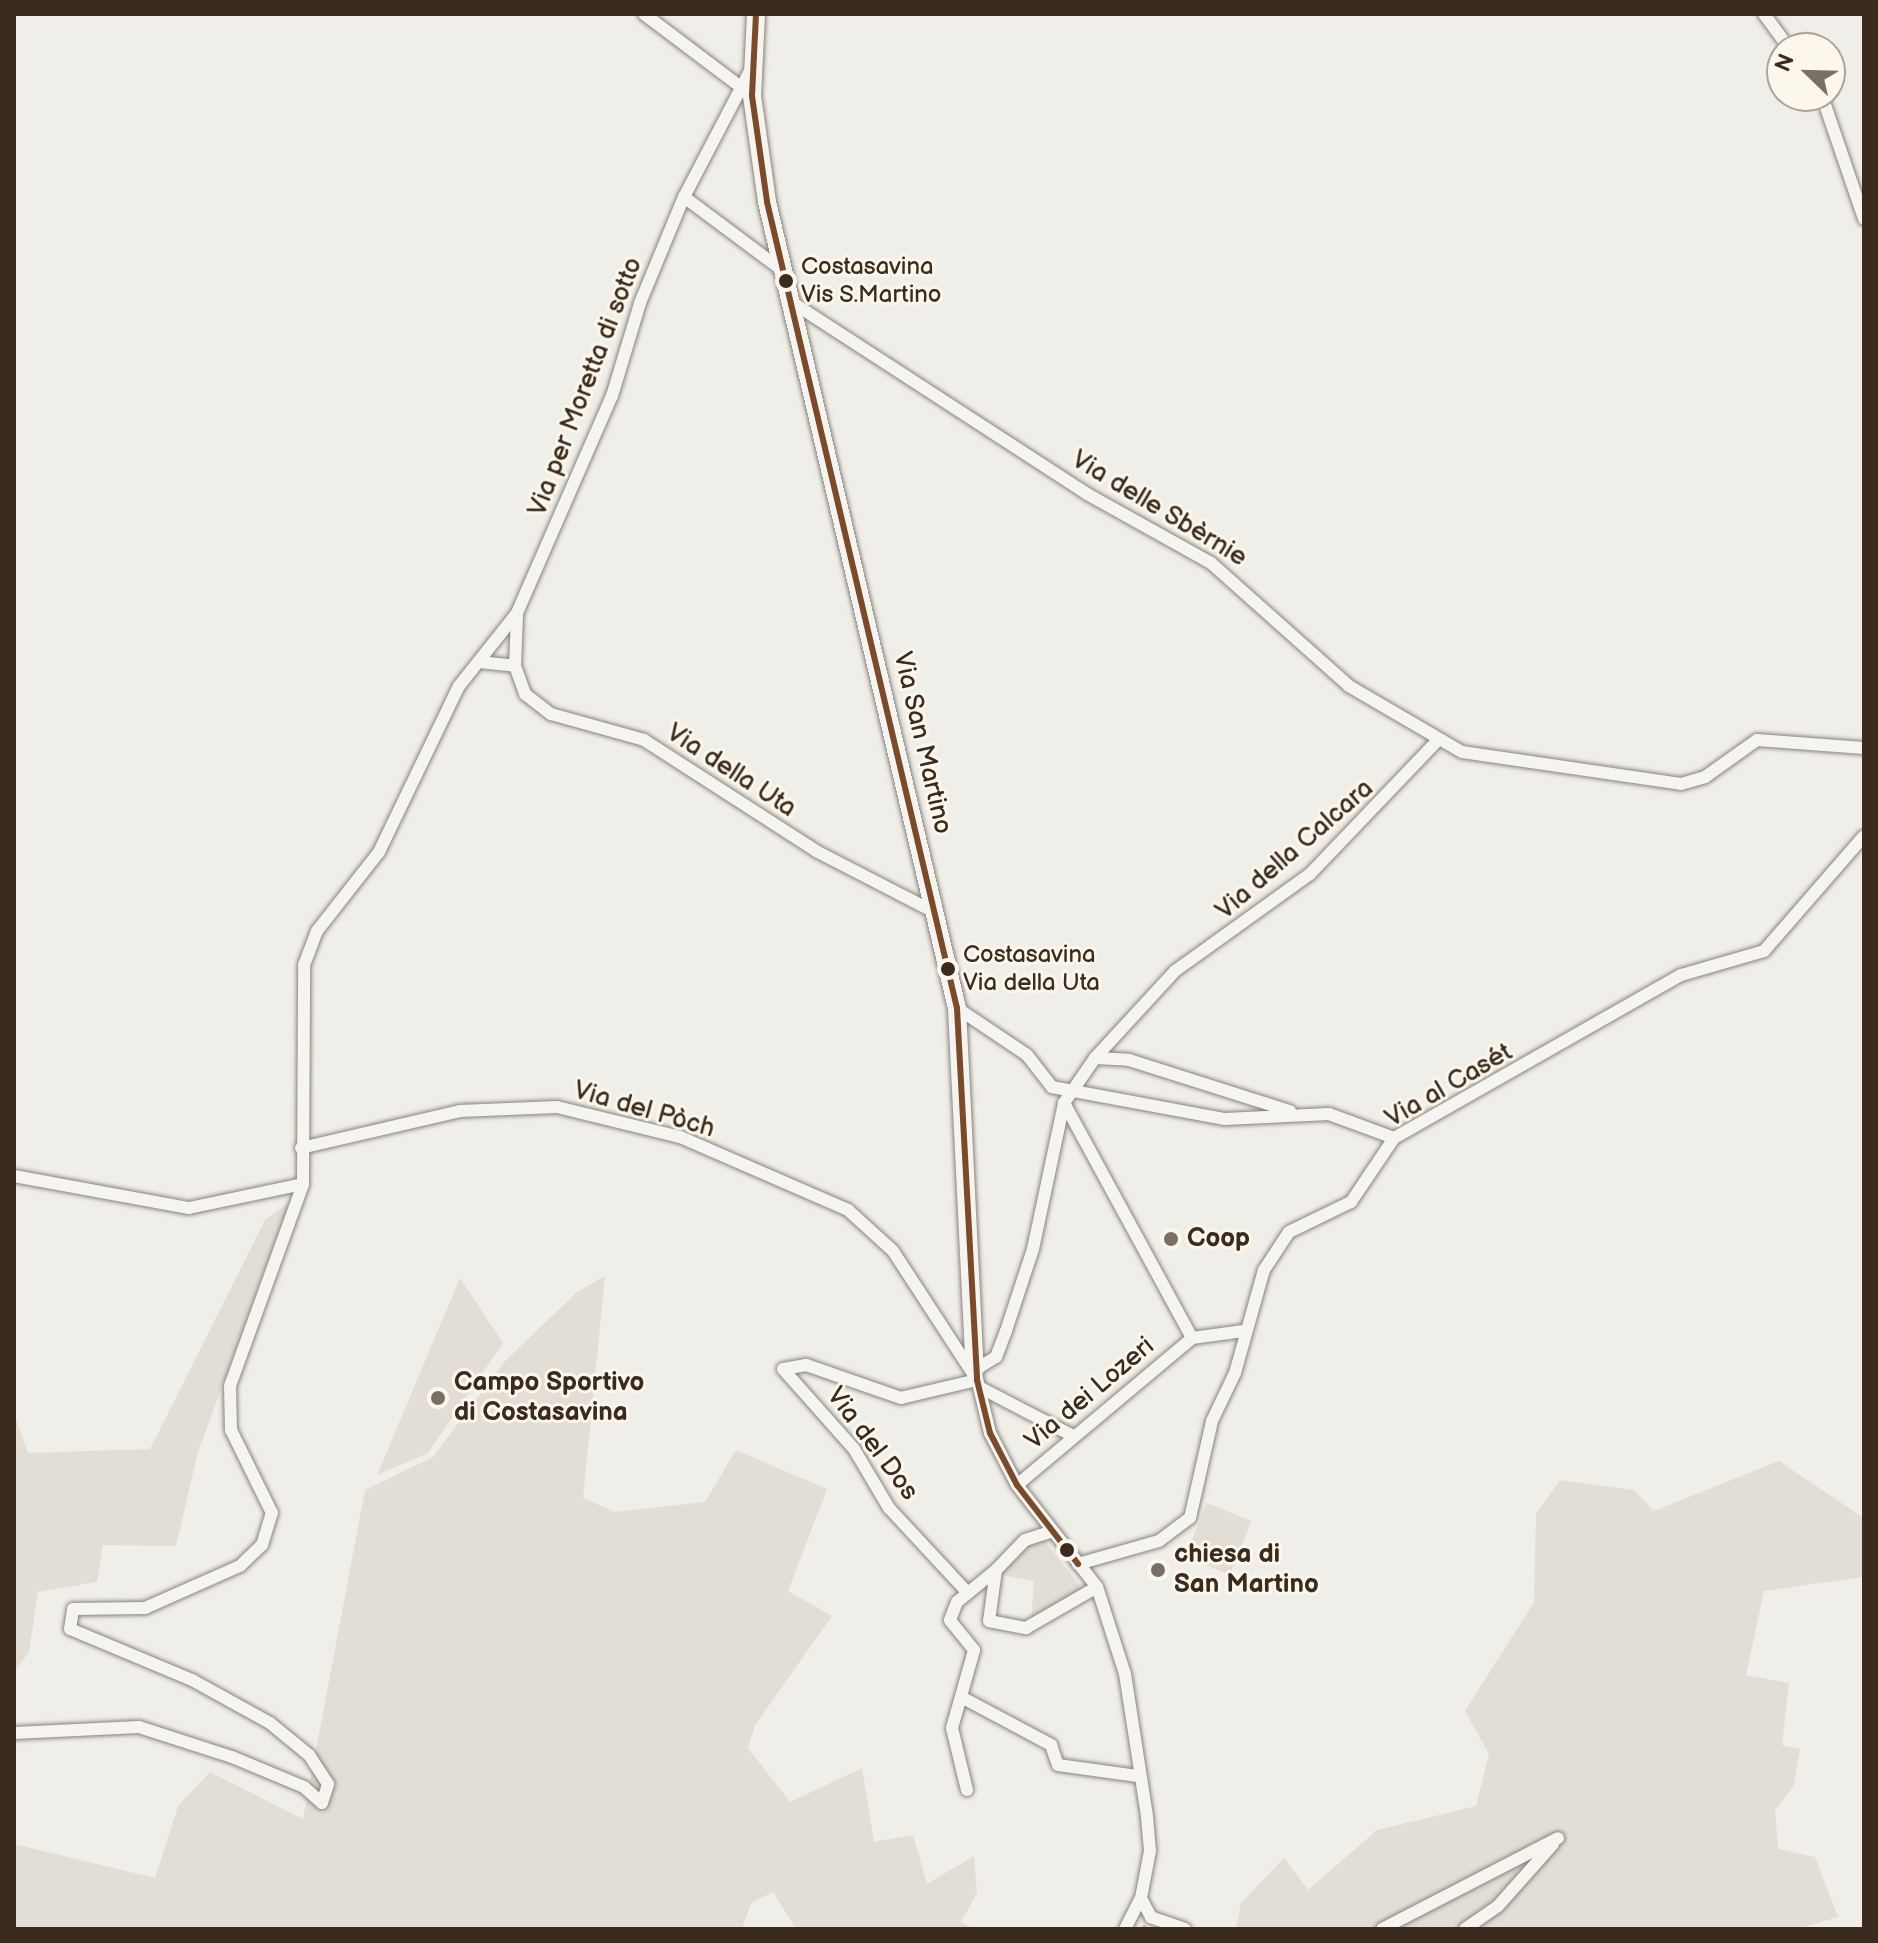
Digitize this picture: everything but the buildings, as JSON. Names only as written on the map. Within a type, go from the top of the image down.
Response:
[{"type":"street","points":[[644,14],[737,84]]},
{"type":"street","name":"Via San Martino","points":[[756,14],[752,67],[782,270],[957,1008],[977,1379],[990,1433],[1017,1485],[1050,1532],[1097,1587]]},
{"type":"street","points":[[1764,14],[1777,32]]},
{"type":"street","name":"Via per Moretta di sotto","points":[[14,1733],[139,1727],[232,1757],[304,1787],[322,1803],[328,1784],[309,1755],[270,1723],[192,1680],[70,1629],[73,1609],[145,1608],[240,1566],[262,1545],[272,1513],[231,1430],[230,1386],[303,1184],[304,965],[317,931],[379,852],[428,739],[479,662],[517,613],[612,396],[640,303],[684,197],[737,84],[752,67]]},
{"type":"street","points":[[1827,112],[1864,219]]},
{"type":"street","points":[[684,197],[782,270]]},
{"type":"street","name":"Via delle Sbèrnie","points":[[790,301],[1087,494],[1211,563],[1349,686],[1462,752],[1642,783],[1705,777],[1757,740],[1864,748]]},
{"type":"street","points":[[479,662],[515,666],[517,613]]},
{"type":"street","name":"Via della Uta","points":[[515,666],[525,694],[551,714],[644,740],[816,851],[936,913]]},
{"type":"street","name":"Via della Calcara","points":[[977,1379],[996,1357],[1033,1249],[1064,1103],[1095,1058],[1175,971],[1310,874],[1399,789],[1438,740]]},
{"type":"street","name":"Via al Casét","points":[[1078,1564],[1131,1546],[1159,1541],[1190,1518],[1264,1270],[1289,1232],[1351,1202],[1394,1138],[1681,975],[1764,951],[1864,836]]},
{"type":"street","points":[[957,1008],[1027,1055],[1052,1087],[1074,1088],[1225,1119],[1301,1114],[1351,1119],[1394,1138]]},
{"type":"street","points":[[1095,1058],[1129,1060],[1301,1114]]},
{"type":"street","name":"Via dei Lozeri","points":[[1064,1103],[1192,1338]]},
{"type":"street","name":"Via del Pòch","points":[[301,1148],[460,1111],[557,1107],[680,1137],[848,1210],[893,1251],[977,1379]]},
{"type":"street","points":[[14,1176],[189,1208],[303,1184]]},
{"type":"street","name":"Via dei Lozeri","points":[[1017,1485],[1192,1338],[1244,1331]]},
{"type":"street","name":"Via del Dos","points":[[967,1592],[889,1508],[854,1449],[783,1369],[806,1365],[901,1398],[977,1379]]},
{"type":"street","points":[[977,1379],[1073,1436]]},
{"type":"street","points":[[967,1790],[952,1728],[965,1699],[974,1650],[950,1620],[967,1592],[996,1570],[1025,1540],[1050,1532]]},
{"type":"street","points":[[996,1570],[989,1621],[1026,1628],[1097,1587],[1125,1674],[1130,1738],[1150,1851],[1141,1898],[1125,1929]]},
{"type":"street","points":[[965,1699],[1051,1745],[1058,1765],[1137,1776]]},
{"type":"street","points":[[1382,1929],[1558,1838],[1498,1906],[1465,1929]]},
{"type":"street","points":[[1141,1898],[1151,1917],[1185,1929]]},
{"type":"shaded area","points":[[289,1203],[198,1452],[176,1546],[103,1545],[97,1582],[38,1592],[29,1652],[14,1672],[14,1414],[28,1453],[150,1449],[265,1220]]},
{"type":"shaded area","points":[[605,1276],[583,1498],[615,1512],[705,1502],[736,1450],[827,1489],[788,1591],[832,1616],[755,1725],[748,1748],[790,1802],[862,1768],[874,1842],[913,1835],[927,1884],[974,1856],[977,1893],[961,1922],[975,1929],[796,1929],[773,1892],[751,1903],[742,1929],[14,1929],[14,1844],[155,1878],[178,1806],[210,1772],[303,1819],[365,1490],[433,1457],[505,1361],[577,1292]]},
{"type":"shaded area","name":"Campo Sportivo di Costasavina","points":[[460,1278],[503,1343],[428,1453],[377,1475]]},
{"type":"shaded area","points":[[1779,1461],[1864,1518],[1864,1577],[1764,1591],[1746,1675],[1789,1683],[1782,1745],[1800,1749],[1793,1787],[1775,1810],[1778,1849],[1815,1857],[1838,1917],[1798,1929],[1236,1929],[1241,1903],[1284,1858],[1308,1890],[1377,1830],[1476,1806],[1489,1754],[1465,1711],[1534,1602],[1536,1514],[1560,1480],[1634,1490],[1654,1511]]},
{"type":"shaded area","points":[[1207,1503],[1252,1521],[1230,1575],[1185,1557]]},
{"type":"shaded area","points":[[1040,1535],[1085,1592],[1031,1621],[1034,1581],[998,1574],[1009,1555]]},
{"type":"transit line","points":[[756,14],[752,96],[767,202],[957,1008],[977,1380],[990,1433],[1017,1485],[1078,1564]]},
{"type":"place","name":"Costasavina Vis S.Martino","points":[[786,281]]},
{"type":"place","name":"Costasavina Via della Uta","points":[[948,969]]},
{"type":"place","name":"Coop","points":[[1171,1239]]},
{"type":"place","name":"Campo Sportivo di Costasavina","points":[[438,1398]]},
{"type":"place","name":"chiesa di San Martino","points":[[1158,1570]]}]
